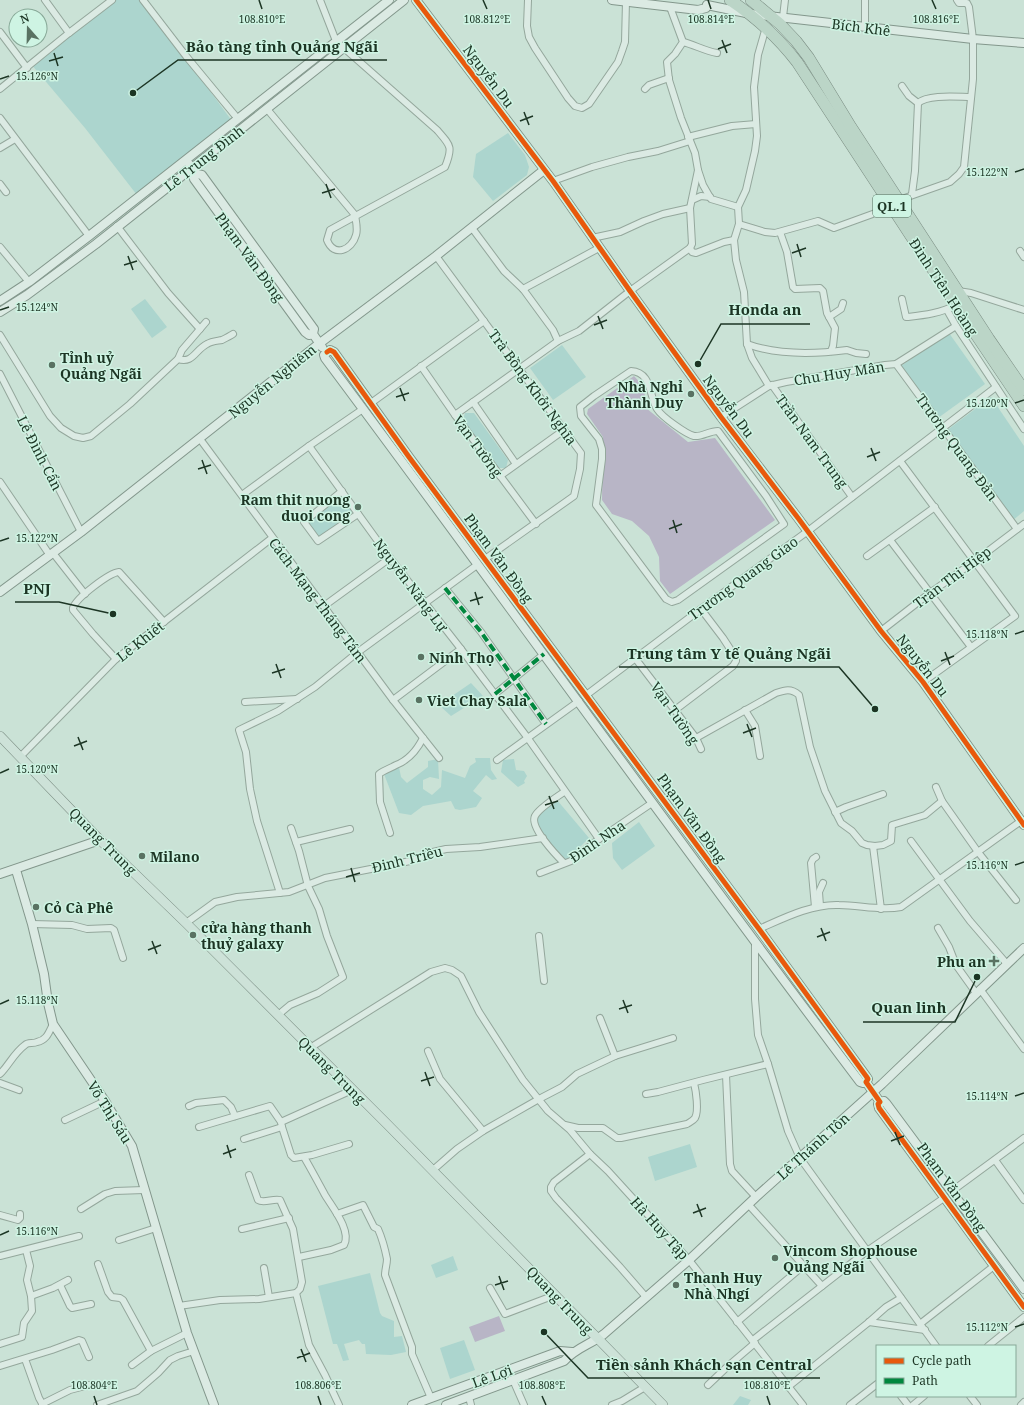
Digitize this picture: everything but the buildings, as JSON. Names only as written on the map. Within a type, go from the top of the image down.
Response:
[{"type":"highway","name":"QL.1","points":[[730,0],[751,14]]},
{"type":"highway","name":"QL.1","points":[[751,0],[770,16]]},
{"type":"highway","name":"Đinh Tiên Hoàng","points":[[751,14],[784,45],[797,62],[958,291],[1024,390]]},
{"type":"highway","name":"Đinh Tiên Hoàng","points":[[770,16],[796,41],[809,58],[896,203],[951,307],[1024,406]]},
{"type":"main road","name":"Quang Trung","points":[[0,736],[100,840],[186,923],[433,1170],[663,1405]]},
{"type":"street","points":[[45,0],[69,33]]},
{"type":"street","points":[[0,89],[112,0]]},
{"type":"street","points":[[143,0],[238,119]]},
{"type":"street","points":[[267,109],[356,215],[357,231],[354,241],[347,247],[337,251],[331,248],[327,240],[330,230],[356,215],[445,167],[450,154],[449,144],[437,130],[336,41],[320,0]]},
{"type":"street","name":"Lê Trung Đình","points":[[0,301],[29,282],[187,161],[389,0]]},
{"type":"street","name":"Lê Trung Đình","points":[[0,312],[27,295],[96,244],[117,226],[194,171],[267,109],[404,0]]},
{"type":"street","name":"Nguyễn Du","points":[[416,0],[544,170],[554,181],[599,248],[721,417],[808,531],[881,631],[922,682],[1023,824]]},
{"type":"street","points":[[528,0],[527,26],[532,43],[568,98],[575,106],[582,108],[589,104],[618,62],[625,42],[626,1]]},
{"type":"street","points":[[612,0],[698,10],[706,8],[705,2]]},
{"type":"street","points":[[783,17],[785,0]]},
{"type":"street","points":[[865,0],[865,27]]},
{"type":"street","points":[[739,224],[765,232],[775,233],[818,221],[834,228],[896,203],[912,194],[950,182],[959,174],[964,167],[973,79],[972,39],[969,7],[968,3],[959,3],[957,0]]},
{"type":"street","name":"Bích Khê","points":[[705,2],[751,14],[972,39],[1024,43]]},
{"type":"street","points":[[670,7],[683,42]]},
{"type":"street","points":[[690,248],[692,252],[696,252],[734,240],[739,224],[738,207],[746,190],[755,151],[756,124],[754,87],[758,55],[766,27]]},
{"type":"street","points":[[0,32],[27,68]]},
{"type":"street","points":[[683,42],[694,44],[706,51],[717,53]]},
{"type":"street","points":[[683,42],[675,54],[667,62],[669,78],[681,118],[695,153],[698,170],[703,185],[710,197]]},
{"type":"street","points":[[290,78],[296,86]]},
{"type":"street","points":[[645,89],[649,85],[669,78]]},
{"type":"street","points":[[902,86],[918,103]]},
{"type":"street","points":[[918,103],[922,100],[937,98],[971,97]]},
{"type":"street","points":[[912,194],[915,171],[918,103]]},
{"type":"street","points":[[0,118],[96,244]]},
{"type":"street","points":[[554,181],[592,167],[628,157],[658,151],[689,139],[732,126],[756,124]]},
{"type":"street","points":[[0,148],[15,139]]},
{"type":"street","name":"Phạm Văn Đồng","points":[[187,161],[194,171],[202,175],[314,328],[313,334],[327,352]]},
{"type":"street","name":"Nguyễn Nghiêm","points":[[0,592],[81,532],[320,343],[436,256],[544,170]]},
{"type":"street","points":[[455,415],[558,341],[579,331],[630,291],[690,248],[692,244],[690,208],[698,170]]},
{"type":"street","points":[[0,184],[6,192]]},
{"type":"street","points":[[692,200],[701,196],[710,197],[712,199],[738,207]]},
{"type":"street","points":[[592,238],[620,232],[663,214],[690,208]]},
{"type":"street","points":[[117,226],[168,293],[200,329]]},
{"type":"street","points":[[472,228],[504,271],[523,289],[553,330],[558,341]]},
{"type":"street","points":[[780,232],[787,252],[793,288],[820,288],[822,290],[829,317],[835,328],[831,351]]},
{"type":"street","name":"Trần Nam Trung","points":[[734,240],[736,260],[744,292],[747,344],[752,358],[770,386],[852,498]]},
{"type":"street","points":[[523,289],[599,248]]},
{"type":"street","points":[[1,249],[29,282]]},
{"type":"street","points":[[1020,251],[1024,257]]},
{"type":"street","name":"Trà Bồng Khởi Nghĩa","points":[[436,256],[581,453],[580,469],[574,496],[485,559]]},
{"type":"street","points":[[21,287],[27,295]]},
{"type":"street","points":[[958,291],[1024,310]]},
{"type":"street","points":[[902,299],[906,317],[951,307],[956,326],[1024,428]]},
{"type":"street","points":[[829,317],[842,309],[843,303]]},
{"type":"street","points":[[242,495],[363,409],[484,320]]},
{"type":"street","points":[[0,335],[50,416],[61,428],[74,436],[83,438],[91,436],[97,432],[130,404],[178,359],[182,350],[206,322]]},
{"type":"street","name":"Chu Huy Mân","points":[[721,417],[770,386],[896,364],[956,326]]},
{"type":"street","points":[[178,359],[184,361],[190,359],[205,344],[221,340],[234,334]]},
{"type":"street","points":[[747,344],[763,349],[786,352],[846,350],[866,354]]},
{"type":"street","name":"Phạm Văn Đồng","points":[[327,352],[330,350],[334,352],[409,457],[585,696],[808,995],[868,1079],[866,1082],[880,1102],[878,1104],[879,1108],[1024,1307]]},
{"type":"street","name":"Phạm Văn Đồng","points":[[327,352],[324,355],[325,358],[544,654],[652,803],[860,1082],[866,1082]]},
{"type":"street","name":"Trương Quang Đản","points":[[896,364],[1017,529]]},
{"type":"street","name":"Vạn Tường","points":[[421,366],[455,415],[536,524]]},
{"type":"street","points":[[631,371],[637,371],[647,380],[654,404],[658,411],[666,419],[692,436],[699,436],[711,431],[718,431],[766,496],[784,524],[678,600],[672,602],[666,599],[596,505],[602,449],[599,439],[581,416],[581,406],[622,376],[631,371]]},
{"type":"street","name":"Lê Đình Cẩn","points":[[0,374],[81,532]]},
{"type":"street","name":"Trương Quang Giao","points":[[585,696],[852,498],[996,387]]},
{"type":"street","points":[[473,402],[516,464]]},
{"type":"street","points":[[500,476],[564,430]]},
{"type":"street","name":"Cách Mạng Tháng Tám","points":[[200,439],[393,700],[439,758]]},
{"type":"street","name":"Nguyễn Năng Lự","points":[[309,446],[390,558],[527,737],[564,792],[599,839]]},
{"type":"street","points":[[402,463],[409,457]]},
{"type":"street","points":[[900,461],[1016,616],[922,682]]},
{"type":"street","points":[[0,482],[51,554],[85,594]]},
{"type":"street","points":[[342,491],[304,522],[318,541],[358,514]]},
{"type":"street","points":[[867,556],[935,507]]},
{"type":"street","name":"Trần Thị Hiệp","points":[[881,631],[1024,524]]},
{"type":"street","name":"Lê Khiết","points":[[20,756],[116,659],[272,538]]},
{"type":"street","points":[[890,540],[971,647]]},
{"type":"street","points":[[324,606],[390,558]]},
{"type":"street","points":[[280,893],[257,821],[250,789],[246,752],[239,731],[241,728],[278,711],[298,698],[485,559]]},
{"type":"street","points":[[116,659],[72,608],[74,604],[85,594],[111,575],[119,572],[164,622]]},
{"type":"street","points":[[445,588],[480,632],[546,724]]},
{"type":"street","points":[[675,710],[733,666],[736,661],[736,658],[723,638],[701,609]]},
{"type":"street","points":[[393,700],[461,649]]},
{"type":"street","points":[[494,694],[544,654]]},
{"type":"street","name":"Vạn Tường","points":[[635,658],[696,738],[701,749]]},
{"type":"street","points":[[696,738],[776,693],[784,690],[793,690],[799,695],[810,747],[825,791],[841,823],[852,831],[862,843],[873,846],[884,845],[891,841],[892,825],[925,815],[942,801]]},
{"type":"street","points":[[497,760],[585,696]]},
{"type":"street","points":[[245,702],[298,698]]},
{"type":"street","points":[[745,710],[755,726],[760,756]]},
{"type":"street","points":[[390,833],[380,802],[380,774],[399,764],[413,754],[423,738]]},
{"type":"street","points":[[936,787],[942,801],[978,852],[1016,900]]},
{"type":"street","points":[[564,792],[535,816],[534,822],[543,838],[564,863]]},
{"type":"street","points":[[835,812],[883,794]]},
{"type":"street","points":[[652,803],[660,795]]},
{"type":"street","name":"Đinh Nha","points":[[540,873],[571,861],[599,839],[652,803]]},
{"type":"street","points":[[759,929],[817,907],[839,905],[881,909],[901,907],[978,852],[1023,824]]},
{"type":"street","points":[[278,1015],[290,1005],[318,993],[342,977],[319,908],[308,886],[299,851],[291,828]]},
{"type":"street","points":[[296,842],[350,829]]},
{"type":"street","name":"Đinh Triều","points":[[186,923],[215,902],[237,897],[289,892],[308,886],[325,878],[391,866],[440,851],[543,838]]},
{"type":"street","points":[[0,874],[16,870],[100,840]]},
{"type":"street","points":[[911,841],[970,921],[1007,964]]},
{"type":"street","points":[[873,846],[881,909]]},
{"type":"street","points":[[816,857],[811,863],[817,907]]},
{"type":"street","name":"Võ Thị Sáu","points":[[16,870],[32,924],[44,974],[48,1003],[53,1024],[105,1101],[132,1146],[187,1333],[214,1405]]},
{"type":"street","points":[[817,907],[819,892],[823,883]]},
{"type":"street","points":[[726,902],[734,896]]},
{"type":"street","points":[[32,924],[72,925],[87,928],[111,928],[114,930],[123,958]]},
{"type":"street","points":[[938,928],[949,947],[956,965],[1024,1049]]},
{"type":"street","points":[[539,936],[544,982]]},
{"type":"street","points":[[756,942],[756,1020],[761,1045],[788,1131],[800,1158],[935,1345]]},
{"type":"street","name":"Lê Thánh Tôn","points":[[598,1340],[689,1260],[748,1204],[873,1092],[1024,948]]},
{"type":"street","name":"Hà Huy Tập","points":[[310,1048],[431,972],[445,968],[461,976],[479,1012],[514,1067],[548,1112],[570,1130],[590,1154],[608,1171],[689,1260],[803,1405]]},
{"type":"street","points":[[799,1001],[808,995]]},
{"type":"street","points":[[600,1018],[615,1056]]},
{"type":"street","points":[[0,1074],[5,1069],[12,1057],[25,1044],[38,1042],[48,1036],[53,1024]]},
{"type":"street","points":[[433,1170],[444,1159],[483,1131],[562,1087],[577,1074],[615,1056],[673,1038]]},
{"type":"street","points":[[428,1051],[440,1079],[483,1131]]},
{"type":"street","points":[[646,1094],[768,1064]]},
{"type":"street","points":[[726,1075],[730,1164],[732,1171],[756,1197]]},
{"type":"street","points":[[0,1083],[19,1090]]},
{"type":"street","points":[[563,1125],[578,1128],[603,1128],[617,1138],[621,1138],[687,1124],[694,1121],[696,1117],[696,1092],[694,1083]]},
{"type":"street","points":[[244,1139],[282,1125],[352,1090]]},
{"type":"street","points":[[189,1106],[196,1103],[224,1100],[231,1107],[235,1116]]},
{"type":"street","points":[[65,1120],[105,1101]]},
{"type":"street","name":"Phạm Văn Đồng","points":[[880,1102],[884,1101],[886,1103],[1024,1289]]},
{"type":"street","points":[[199,1127],[270,1106],[282,1125],[294,1158],[312,1155],[348,1144]]},
{"type":"street","points":[[708,1385],[754,1342],[822,1286],[867,1251],[944,1198],[1024,1138]]},
{"type":"street","points":[[590,1154],[554,1182],[551,1187],[551,1191],[646,1297]]},
{"type":"street","points":[[299,1257],[331,1250],[344,1245],[346,1238],[343,1225],[304,1156]]},
{"type":"street","points":[[995,1160],[1024,1200]]},
{"type":"street","points":[[179,1306],[220,1300],[269,1297],[296,1292],[300,1289],[302,1282],[299,1257],[289,1218],[280,1200],[276,1199],[261,1202],[258,1200],[249,1175]]},
{"type":"street","points":[[81,1209],[105,1194],[114,1191],[144,1190]]},
{"type":"street","points":[[748,1204],[822,1286]]},
{"type":"street","points":[[337,1214],[363,1205],[374,1227],[378,1228],[383,1241],[387,1261],[385,1275],[412,1347],[412,1354],[431,1398]]},
{"type":"street","points":[[0,1215],[18,1220],[20,1218],[20,1214]]},
{"type":"street","points":[[242,1229],[289,1218]]},
{"type":"street","points":[[119,1240],[156,1228]]},
{"type":"street","points":[[0,1256],[79,1236]]},
{"type":"street","points":[[0,1344],[22,1337],[24,1323],[32,1311],[31,1296],[27,1280],[30,1266],[26,1250]]},
{"type":"street","points":[[920,1324],[1002,1259]]},
{"type":"street","points":[[98,1264],[108,1292],[112,1297],[123,1300],[150,1352]]},
{"type":"street","points":[[737,1322],[804,1266]]},
{"type":"street","points":[[264,1268],[269,1297]]},
{"type":"street","points":[[31,1296],[60,1285],[68,1280]]},
{"type":"street","points":[[60,1285],[72,1308],[91,1304]]},
{"type":"street","points":[[490,1288],[505,1314],[555,1295]]},
{"type":"street","points":[[296,1292],[309,1345],[339,1405]]},
{"type":"street","points":[[788,1387],[886,1307],[901,1298]]},
{"type":"street","points":[[989,1345],[1024,1317]]},
{"type":"street","points":[[869,1322],[925,1330]]},
{"type":"street","points":[[132,1365],[150,1352],[187,1333]]},
{"type":"street","points":[[0,1366],[79,1340],[82,1341],[89,1357]]},
{"type":"street","name":"Lê Lợi","points":[[446,1405],[470,1401],[488,1389],[564,1361],[572,1352],[598,1340]]},
{"type":"street","points":[[96,1405],[137,1391],[154,1377],[170,1360],[194,1351]]},
{"type":"street","name":"Lê Lợi","points":[[412,1405],[560,1351],[572,1352]]},
{"type":"street","points":[[25,1359],[42,1405],[70,1390],[89,1385]]},
{"type":"street","points":[[484,1379],[488,1389]]},
{"type":"street","points":[[513,1380],[524,1405]]},
{"type":"street","points":[[850,1405],[876,1385]]},
{"type":"street","points":[[612,1405],[622,1401],[645,1387]]},
{"type":"street","points":[[902,1397],[908,1405]]},
{"type":"street","points":[[913,1405],[923,1397]]},
{"type":"street","points":[[971,1397],[977,1405]]},
{"type":"street","points":[[1020,1405],[1024,1402]]},
{"type":"shaded area","points":[[112,0],[143,0],[232,121],[137,195],[85,128],[31,64]]},
{"type":"shaded area","points":[[508,133],[525,155],[529,167],[527,175],[493,201],[473,177],[476,154]]},
{"type":"shaded area","points":[[145,299],[167,327],[152,338],[131,309]]},
{"type":"shaded area","points":[[949,333],[985,384],[938,418],[901,366]]},
{"type":"shaded area","points":[[562,345],[586,377],[553,400],[530,368]]},
{"type":"shaded area","points":[[634,376],[644,387],[646,408],[688,442],[715,438],[775,520],[670,594],[660,581],[659,557],[649,536],[632,521],[612,514],[602,500],[603,437],[587,414],[588,409]]},
{"type":"shaded area","points":[[991,397],[1024,446],[1024,511],[1012,521],[946,431]]},
{"type":"shaded area","points":[[465,413],[474,413],[508,460],[506,468],[498,468],[463,420]]},
{"type":"shaded area","points":[[337,493],[352,512],[318,540],[302,519]]},
{"type":"shaded area","points":[[471,683],[483,696],[451,716],[439,705]]},
{"type":"shaded area","points":[[475,758],[490,758],[491,770],[497,779],[492,780],[486,775],[473,791],[482,798],[476,807],[460,810],[455,809],[451,801],[423,806],[411,815],[399,813],[384,774],[399,767],[401,777],[407,783],[428,767],[428,761],[438,759],[439,779],[430,777],[423,780],[423,789],[432,795],[441,787],[442,770],[465,778],[470,766],[476,762]]},
{"type":"shaded area","points":[[514,759],[516,770],[524,771],[527,776],[524,781],[525,783],[518,787],[501,772],[503,760]]},
{"type":"shaded area","points":[[557,800],[589,838],[564,863],[532,821]]},
{"type":"shaded area","points":[[639,822],[655,846],[622,870],[613,858],[612,843]]},
{"type":"shaded area","points":[[690,1144],[697,1167],[655,1181],[648,1157]]},
{"type":"shaded area","points":[[453,1256],[458,1270],[436,1278],[431,1265]]},
{"type":"shaded area","points":[[370,1273],[380,1313],[382,1316],[394,1321],[394,1337],[402,1336],[406,1352],[391,1355],[366,1354],[365,1344],[362,1344],[359,1340],[344,1344],[349,1360],[343,1361],[337,1344],[333,1344],[318,1286]]},
{"type":"shaded area","points":[[499,1316],[505,1331],[475,1342],[469,1327]]},
{"type":"shaded area","points":[[464,1340],[475,1370],[450,1379],[440,1348]]},
{"type":"shaded area","points":[[740,1396],[751,1400],[748,1405],[733,1405]]},
{"type":"marked path","points":[[445,588],[481,632],[546,724]]},
{"type":"marked path","points":[[495,694],[544,654]]},
{"type":"cycle path","points":[[416,0],[553,181],[721,417],[881,631],[923,682],[1024,825]]},
{"type":"cycle path","points":[[327,352],[330,350],[334,352],[409,457],[759,929],[866,1076],[868,1079],[866,1082],[880,1102],[878,1104],[879,1108],[1024,1307]]},
{"type":"place","name":"Bảo tàng tỉnh Quảng Ngãi","points":[[133,93]]},
{"type":"place","name":"Honda an","points":[[698,364]]},
{"type":"place","name":"Tỉnh uỷ Quảng Ngãi","points":[[52,365]]},
{"type":"place","name":"Nhà Nghỉ Thành Duy","points":[[691,394]]},
{"type":"place","name":"Ram thit nuong duoi cong","points":[[358,507]]},
{"type":"place","name":"PNJ","points":[[113,614]]},
{"type":"place","name":"Ninh Thọ","points":[[421,657]]},
{"type":"place","name":"Viet Chay Sala","points":[[419,700]]},
{"type":"place","name":"Trung tâm Y tế Quảng Ngãi","points":[[875,709]]},
{"type":"place","name":"Milano","points":[[142,856]]},
{"type":"place","name":"Cỏ Cà Phê","points":[[36,907]]},
{"type":"place","name":"cửa hàng thanh thuỷ galaxy","points":[[193,935]]},
{"type":"place","name":"Phu an","points":[[994,961]]},
{"type":"place","name":"Quan linh","points":[[977,977]]},
{"type":"place","name":"Vincom Shophouse Quảng Ngãi","points":[[775,1258]]},
{"type":"place","name":"Thanh Huy Nhà Nhgí","points":[[676,1285]]},
{"type":"place","name":"Tiền sảnh Khách sạn Central","points":[[544,1332]]}]
